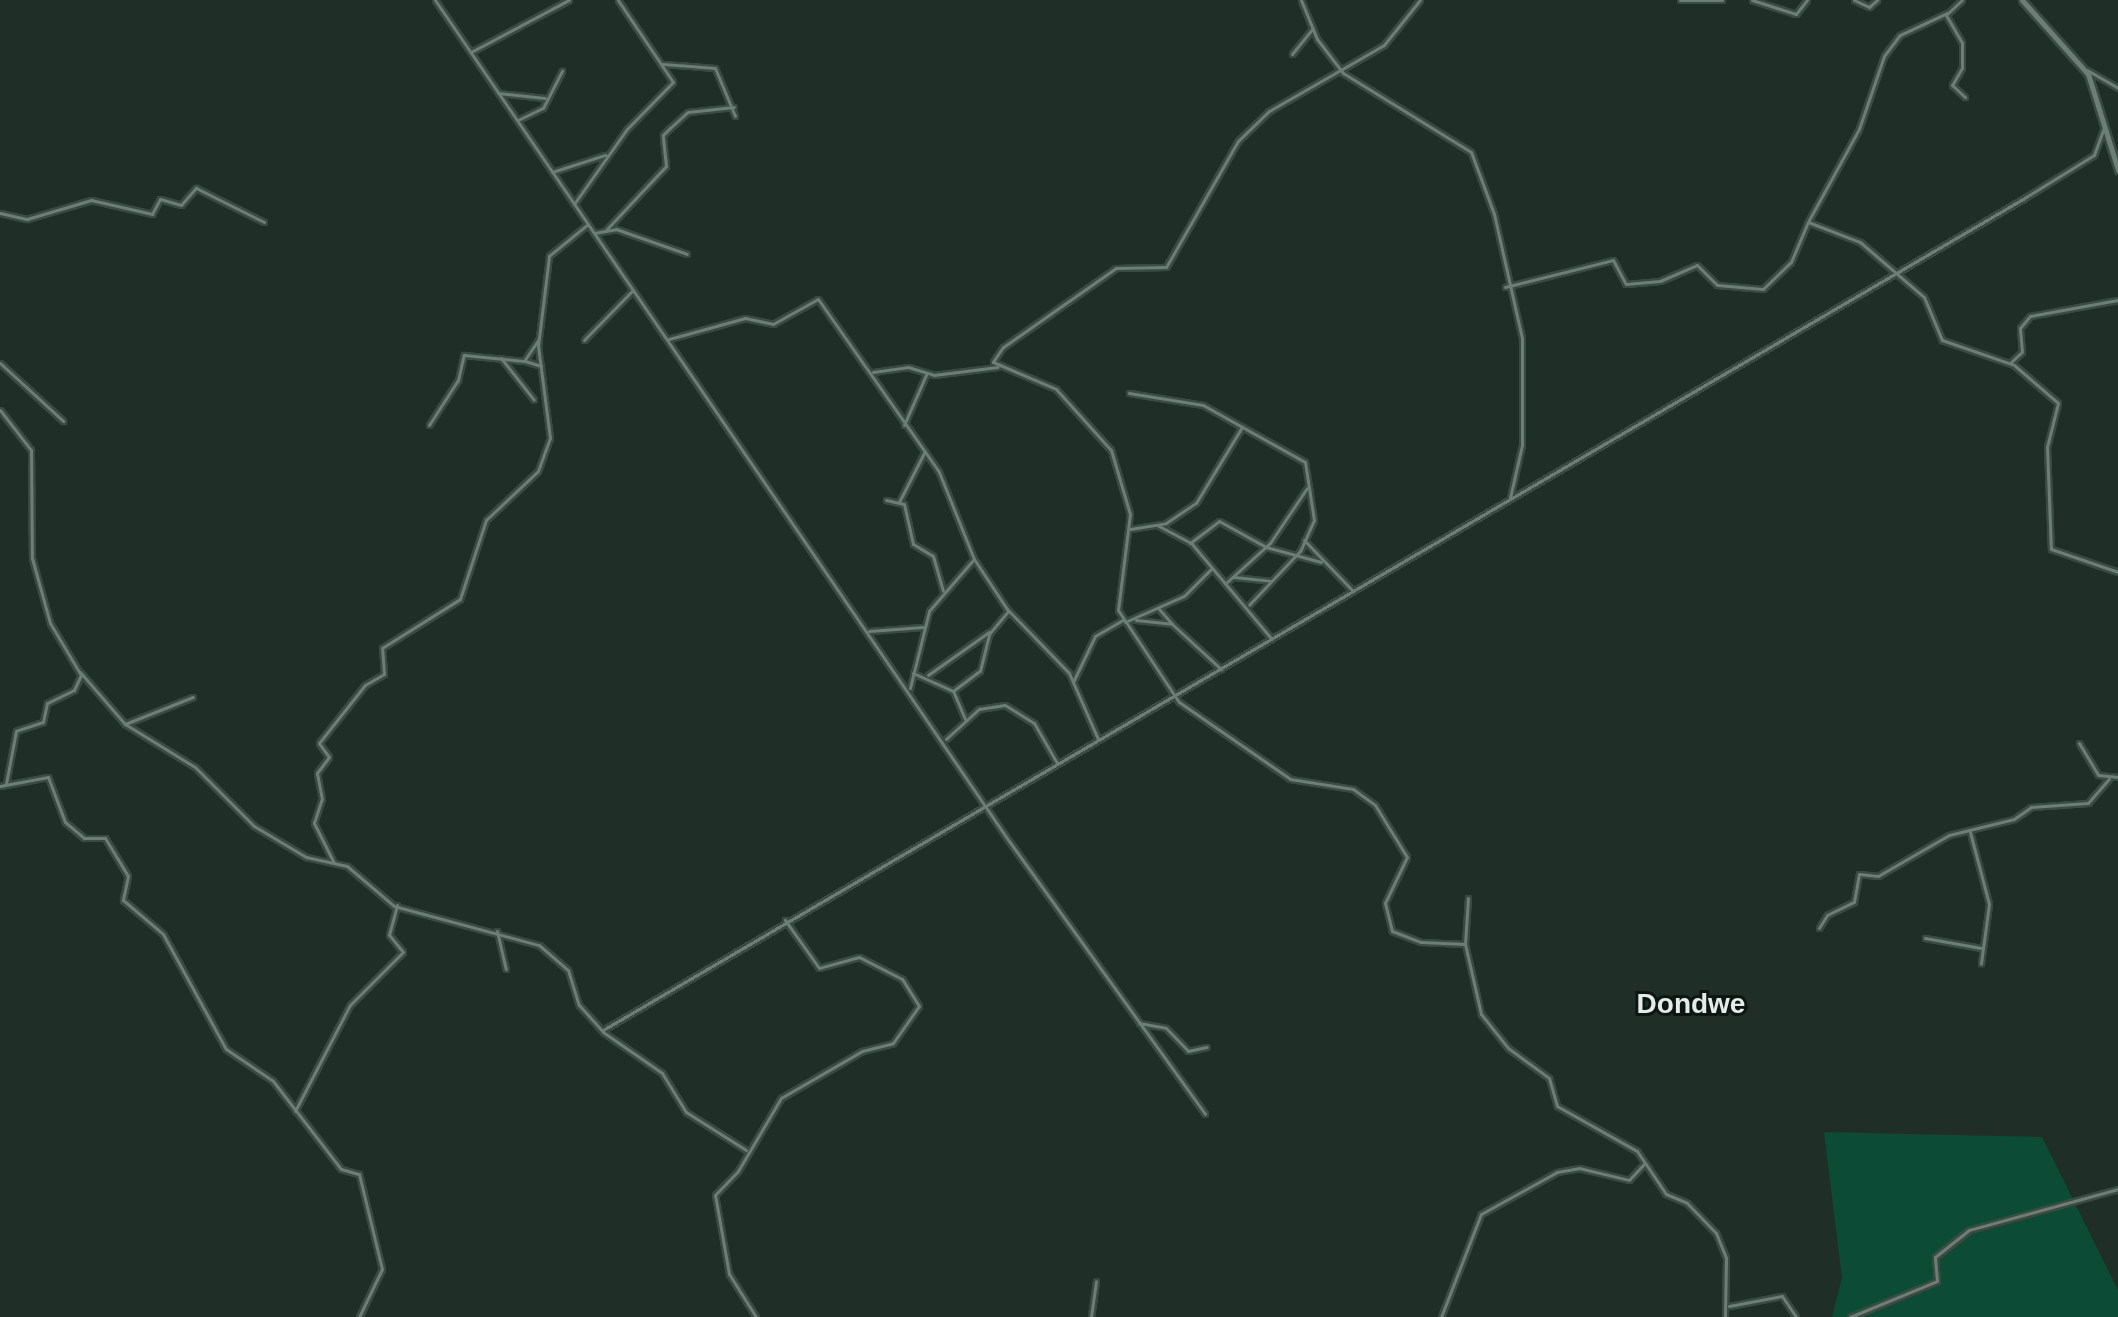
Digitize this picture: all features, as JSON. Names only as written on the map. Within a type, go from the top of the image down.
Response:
[{"type":"street","points":[[435,0],[988,805],[1205,1114]]},
{"type":"street","points":[[471,52],[569,0]]},
{"type":"street","points":[[574,204],[607,154],[672,84],[663,64],[618,0]]},
{"type":"street","points":[[1301,0],[1313,28],[1342,71],[1469,148],[1494,214],[1505,287],[1519,319],[1526,388],[1510,498]]},
{"type":"street","points":[[997,367],[993,358],[1003,347],[1113,270],[1166,267],[1238,141],[1268,111],[1391,40],[1420,0]]},
{"type":"street","points":[[1680,0],[1722,0]]},
{"type":"street","points":[[1752,0],[1796,14],[1807,0]]},
{"type":"street","points":[[1854,0],[1869,7],[1877,0]]},
{"type":"street","points":[[1505,287],[1614,260],[1624,284],[1660,281],[1698,265],[1717,285],[1763,289],[1789,266],[1809,221],[1859,129],[1884,56],[1900,35],[1947,13],[1962,0]]},
{"type":"street","points":[[2022,0],[2085,69],[2118,88]]},
{"type":"street","points":[[1947,13],[1963,44],[1962,68],[1952,85],[1965,97]]},
{"type":"street","points":[[1292,54],[1313,28]]},
{"type":"street","points":[[475,57],[478,50]]},
{"type":"street","points":[[663,64],[715,68],[734,107],[735,116]]},
{"type":"street","points":[[2085,69],[2118,170]]},
{"type":"street","points":[[518,120],[547,99],[562,71]]},
{"type":"street","points":[[498,93],[547,99]]},
{"type":"street","points":[[606,230],[666,166],[663,135],[670,128],[688,112],[734,107]]},
{"type":"street","points":[[603,1030],[785,920],[1175,696],[2092,157],[2104,123]]},
{"type":"street","points":[[552,172],[607,154]]},
{"type":"street","points":[[0,213],[27,219],[91,200],[152,214],[160,199],[181,205],[196,188],[264,222]]},
{"type":"street","points":[[1809,221],[1864,244],[1897,271],[1924,297],[1942,340],[2010,363],[2059,406],[2047,447],[2051,549],[2118,572]]},
{"type":"street","points":[[334,863],[314,822],[322,799],[317,773],[329,757],[319,744],[365,685],[385,672],[382,648],[460,599],[486,520],[536,475],[550,433],[538,340],[549,256],[588,224]]},
{"type":"street","points":[[594,233],[606,230],[687,254]]},
{"type":"street","points":[[584,340],[633,290]]},
{"type":"street","points":[[669,339],[745,318],[773,324],[816,298],[873,372],[904,425],[925,451],[962,519],[974,559],[1008,611],[1073,682],[1098,740]]},
{"type":"street","points":[[2010,363],[2022,352],[2020,328],[2030,316],[2118,300]]},
{"type":"street","points":[[524,361],[538,340]]},
{"type":"street","points":[[429,425],[458,380],[463,356],[501,358],[541,366]]},
{"type":"street","points":[[501,358],[534,400]]},
{"type":"street","points":[[0,363],[63,421]]},
{"type":"street","points":[[873,372],[904,367],[926,375],[997,367],[1056,389],[1109,447],[1130,529],[1117,604],[1124,621],[1175,696],[1181,704],[1290,779],[1353,789],[1372,802],[1407,857],[1385,903],[1392,931],[1421,942],[1465,944]]},
{"type":"street","points":[[904,425],[926,375]]},
{"type":"street","points":[[1129,393],[1203,405],[1297,454],[1307,467],[1307,488],[1315,518],[1297,555],[1249,605]]},
{"type":"street","points":[[0,410],[31,450],[32,558],[50,623],[80,672],[125,724],[195,767],[254,826],[306,857],[334,863],[397,905],[496,930],[539,945],[567,969],[579,1005],[603,1030],[662,1073],[686,1112],[746,1150]]},
{"type":"street","points":[[1130,529],[1157,525],[1205,495],[1242,427]]},
{"type":"street","points":[[925,451],[899,502],[914,547],[933,556],[943,591]]},
{"type":"street","points":[[1226,583],[1266,547],[1307,488]]},
{"type":"street","points":[[1513,490],[1515,496]]},
{"type":"street","points":[[886,500],[899,502]]},
{"type":"street","points":[[1190,543],[1219,521],[1266,547],[1321,562]]},
{"type":"street","points":[[1157,525],[1190,543],[1211,569],[1249,605],[1271,638]]},
{"type":"street","points":[[1304,540],[1321,562],[1352,591]]},
{"type":"street","points":[[910,688],[913,673],[924,653],[923,627],[943,591],[974,559]]},
{"type":"street","points":[[1136,620],[1159,609],[1211,569]]},
{"type":"street","points":[[939,577],[951,583]]},
{"type":"street","points":[[1234,577],[1257,585],[1274,580]]},
{"type":"street","points":[[1159,609],[1221,669]]},
{"type":"street","points":[[928,675],[991,631],[1008,611]]},
{"type":"street","points":[[1073,682],[1095,636],[1124,621],[1172,624]]},
{"type":"street","points":[[869,631],[923,627]]},
{"type":"street","points":[[953,691],[980,671],[991,631]]},
{"type":"street","points":[[80,672],[75,689],[47,703],[43,722],[16,731],[3,786],[48,777],[65,822],[84,838],[105,838],[128,876],[123,900],[163,934],[204,1019],[229,1053],[269,1077],[341,1169],[363,1182],[382,1269],[359,1317]]},
{"type":"street","points":[[913,673],[928,675],[953,691],[965,719]]},
{"type":"street","points":[[1181,704],[1182,691]]},
{"type":"street","points":[[125,724],[193,697]]},
{"type":"street","points":[[945,739],[965,719],[1006,706],[1034,723],[1057,763]]},
{"type":"street","points":[[2079,743],[2092,768],[2109,779]]},
{"type":"street","points":[[1819,928],[1827,915],[1854,902],[1859,874],[1878,876],[1949,835],[1970,832],[2031,807],[2088,803],[2109,779],[2118,777]]},
{"type":"street","points":[[1970,832],[1989,904],[1981,963]]},
{"type":"street","points":[[1468,898],[1465,944],[1471,990],[1486,1021],[1549,1078],[1558,1108],[1631,1147],[1666,1194],[1687,1203],[1724,1243],[1725,1317]]},
{"type":"street","points":[[295,1112],[350,1005],[403,952],[389,935],[397,905]]},
{"type":"street","points":[[756,1317],[729,1274],[726,1229],[714,1198],[788,1093],[862,1051],[893,1043],[918,1012],[916,997],[887,969],[853,955],[819,968],[785,920]]},
{"type":"street","points":[[496,930],[506,969]]},
{"type":"street","points":[[1925,938],[1981,948]]},
{"type":"street","points":[[1139,1023],[1166,1028],[1188,1051],[1207,1047]]},
{"type":"street","points":[[1441,1317],[1481,1214],[1557,1172],[1579,1168],[1629,1180],[1644,1164]]},
{"type":"street","points":[[1850,1317],[1937,1281],[1935,1257],[1969,1230],[2118,1189]]},
{"type":"street","points":[[1091,1317],[1096,1281]]},
{"type":"street","points":[[1727,1307],[1782,1296],[1796,1317]]},
{"type":"green space","points":[[1824,1132],[2042,1137],[2118,1290],[2118,1317],[1832,1317],[1842,1278]]},
{"type":"district","name":"Dondwe","points":[[1691,1004]]}]
